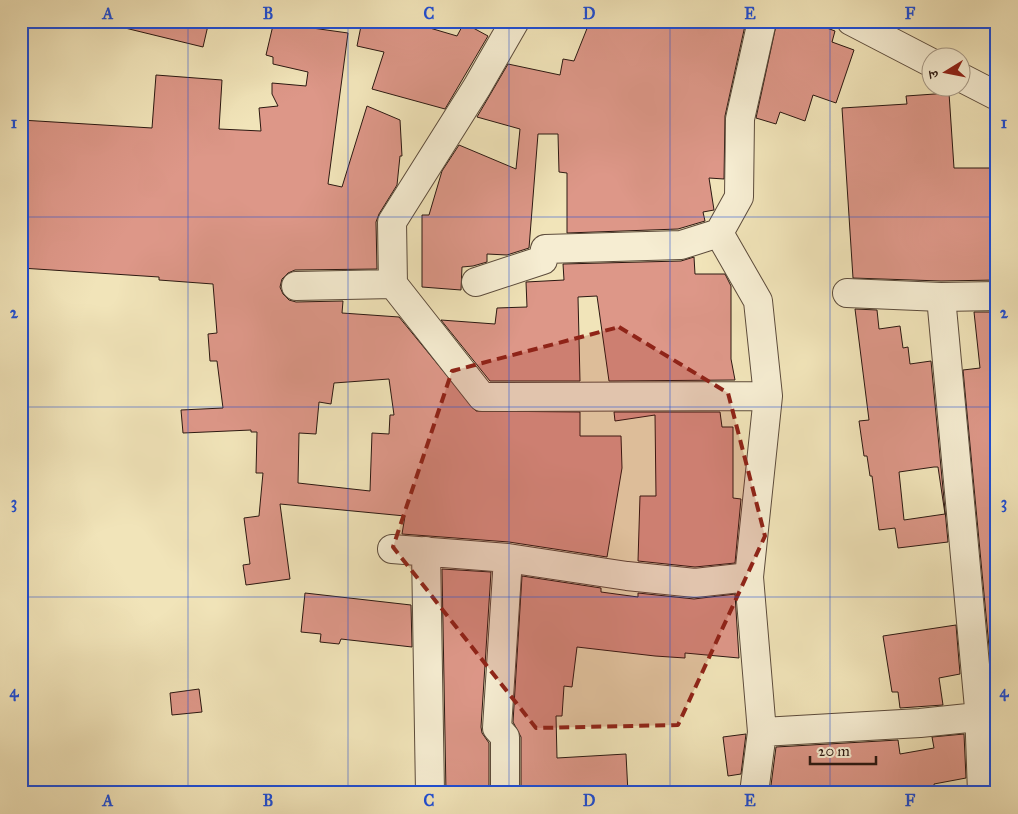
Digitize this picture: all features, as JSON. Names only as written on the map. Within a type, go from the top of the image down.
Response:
[{"type":"street","points":[[515,21],[477,87],[392,222],[393,284],[482,397],[768,396]]},
{"type":"street","points":[[476,282],[543,260],[545,250],[681,245],[719,233],[739,197],[740,120],[762,21]]},
{"type":"street","points":[[851,21],[920,57]]},
{"type":"street","points":[[970,82],[997,96]]},
{"type":"street","points":[[719,233],[758,301],[768,396],[749,577],[762,732],[754,793]]},
{"type":"street","points":[[296,286],[393,284]]},
{"type":"street","points":[[847,293],[941,297],[997,296]]},
{"type":"street","points":[[941,297],[988,716],[982,793]]},
{"type":"street","points":[[392,548],[508,558],[627,576],[695,583],[749,577]]},
{"type":"street","points":[[426,551],[430,793]]},
{"type":"street","points":[[505,793],[505,737],[497,728],[508,558]]},
{"type":"street","points":[[762,732],[920,723],[988,716]]},
{"type":"highlighted area","points":[[619,327],[728,393],[765,536],[678,725],[536,728],[393,547],[452,371]]},
{"type":"building","points":[[126,21],[209,21],[203,47],[125,28]]},
{"type":"building","points":[[274,21],[307,21],[305,27],[348,33],[328,184],[342,187],[367,106],[400,120],[402,156],[400,156],[397,185],[376,222],[377,269],[295,270],[288,273],[282,279],[280,287],[283,294],[289,300],[296,302],[343,301],[342,313],[399,317],[476,411],[580,412],[580,436],[621,436],[622,468],[607,557],[509,542],[402,534],[405,516],[280,504],[290,579],[246,585],[243,565],[250,564],[244,518],[259,516],[263,473],[256,473],[257,432],[251,432],[251,430],[183,433],[181,410],[223,408],[217,361],[210,361],[208,334],[217,333],[213,284],[159,280],[159,277],[21,268],[21,120],[152,128],[156,75],[222,80],[219,129],[261,131],[259,108],[278,106],[272,94],[272,83],[306,86],[308,72],[273,64],[273,57],[266,55]],"holes":[[[389,379],[394,415],[390,415],[389,434],[372,433],[370,491],[298,483],[299,433],[316,434],[319,402],[331,404],[334,383]]]},
{"type":"building","points":[[362,21],[406,21],[457,36],[464,23],[488,36],[445,109],[372,89],[384,52],[357,46]]},
{"type":"building","points":[[590,21],[746,21],[725,116],[724,179],[709,178],[714,210],[703,212],[705,221],[678,229],[567,233],[567,173],[559,172],[558,134],[538,134],[529,248],[507,255],[487,254],[487,262],[462,267],[461,290],[422,287],[422,215],[429,215],[442,171],[459,145],[516,169],[520,129],[477,117],[508,64],[560,75],[563,59],[574,61]]},
{"type":"building","points":[[777,21],[808,21],[835,31],[832,42],[854,50],[836,103],[813,95],[805,121],[780,112],[776,124],[756,118]]},
{"type":"building","points":[[920,95],[920,98],[949,98],[954,168],[997,168],[997,280],[941,281],[853,278],[842,108],[907,104],[906,96]]},
{"type":"building","points":[[694,257],[695,274],[725,274],[731,286],[731,359],[735,380],[609,381],[597,296],[578,297],[580,381],[490,381],[441,320],[495,324],[497,308],[527,307],[526,282],[564,280],[563,264],[681,261]]},
{"type":"building","points":[[855,309],[877,310],[879,329],[900,326],[903,348],[908,347],[910,364],[931,361],[948,542],[898,548],[895,528],[879,530],[872,476],[870,476],[867,456],[864,456],[859,421],[869,420]],"holes":[[[938,467],[945,514],[904,520],[899,472]]]},
{"type":"building","points":[[974,312],[997,312],[997,700],[994,700],[963,370],[980,368]]},
{"type":"building","points":[[614,412],[720,412],[722,427],[733,427],[733,498],[741,499],[735,563],[695,567],[638,561],[640,496],[656,496],[655,415],[615,421]]},
{"type":"building","points":[[442,569],[491,572],[481,727],[482,733],[489,743],[489,793],[446,793]]},
{"type":"building","points":[[522,576],[601,588],[601,592],[638,597],[638,593],[694,599],[735,594],[739,658],[685,653],[685,658],[655,656],[577,647],[572,687],[564,686],[562,716],[556,716],[557,758],[626,754],[628,793],[521,793],[521,737],[513,722]]},
{"type":"building","points":[[305,593],[411,605],[412,647],[341,639],[339,644],[320,642],[321,634],[301,632]]},
{"type":"building","points":[[956,625],[960,674],[939,678],[943,705],[900,708],[898,692],[892,692],[883,636]]},
{"type":"building","points":[[199,689],[202,712],[172,715],[170,693]]},
{"type":"building","points":[[746,734],[741,774],[728,776],[723,737]]},
{"type":"building","points":[[964,734],[966,778],[934,784],[935,793],[770,793],[776,747],[898,740],[900,754],[934,748],[932,737]]}]
